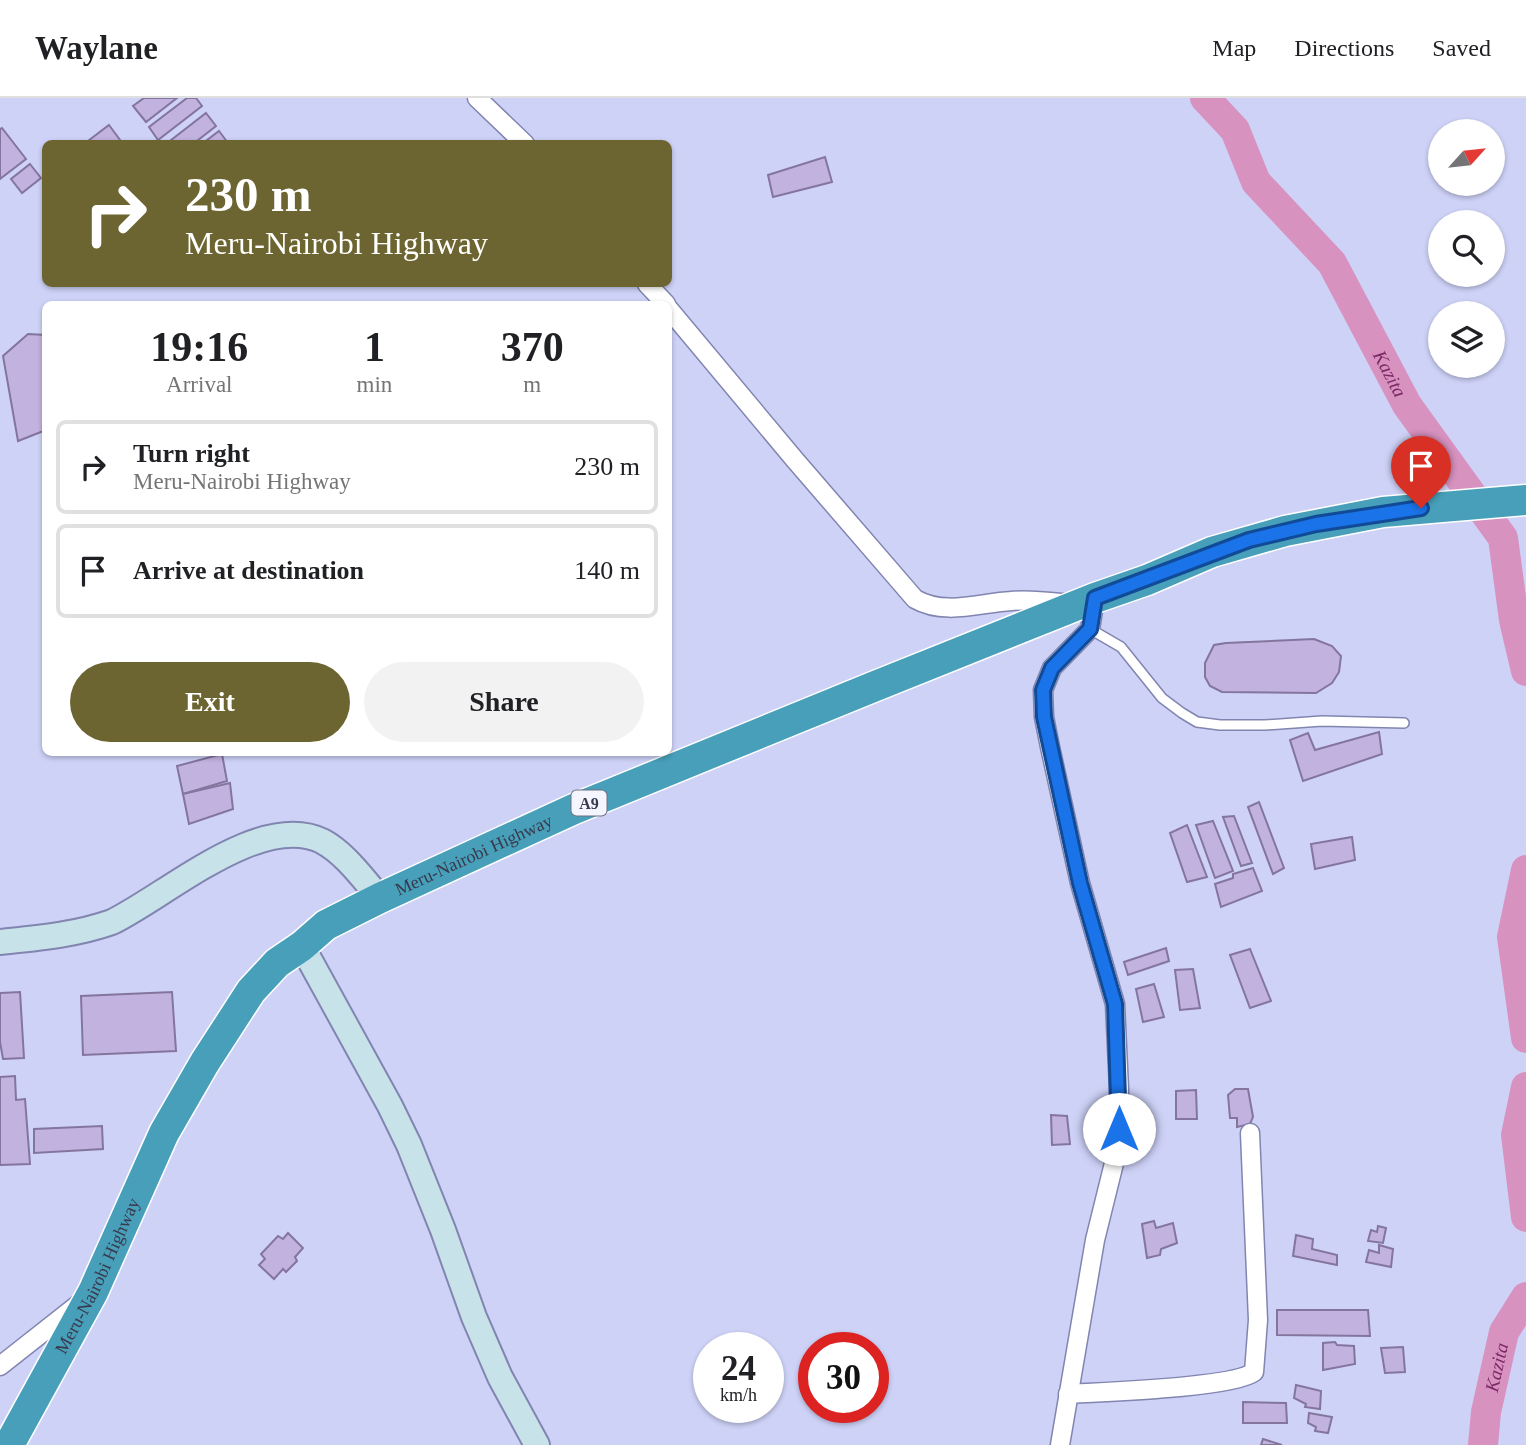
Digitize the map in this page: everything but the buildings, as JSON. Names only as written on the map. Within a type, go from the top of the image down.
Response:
[{"type":"highway","name":"Meru-Nairobi Highway","points":[[9,1445],[93,1292],[163,1133],[205,1062],[251,991],[276,963],[327,925],[380,898],[624,788],[1088,611],[1249,540],[1383,512],[1526,500]]},
{"type":"main road","points":[[0,942],[90,930],[112,922],[234,850],[267,838],[288,835],[310,837],[324,842],[346,860],[380,898]]},
{"type":"main road","points":[[302,946],[409,1145],[474,1317],[500,1377],[537,1445]]},
{"type":"street","points":[[477,98],[520,140]]},
{"type":"street","points":[[651,287],[663,301]]},
{"type":"street","points":[[672,312],[915,599],[926,605],[944,608],[1044,600],[1088,611],[1052,668],[1043,690],[1046,727],[1080,883],[1115,1004],[1118,1147],[1095,1240],[1060,1445]]},
{"type":"street","points":[[1068,1394],[1203,1383],[1241,1378],[1254,1372],[1258,1320],[1250,1133]]},
{"type":"street","points":[[0,1366],[93,1292]]},
{"type":"lane","points":[[1088,611],[1162,698],[1197,722],[1242,725],[1322,721],[1404,723]]},
{"type":"waterway","name":"Kazita","points":[[1205,98],[1235,130],[1256,182],[1332,263],[1407,405],[1503,538],[1514,620],[1526,671]]},
{"type":"waterway","name":"Kazita","points":[[1526,870],[1512,937],[1526,1038]]},
{"type":"waterway","name":"Kazita","points":[[1526,1087],[1516,1135],[1526,1217]]},
{"type":"waterway","name":"Kazita","points":[[1483,1445],[1486,1412],[1504,1332],[1526,1297]]},
{"type":"route","points":[[1119,1129],[1115,1004],[1080,883],[1044,717],[1043,690],[1052,668],[1090,629],[1095,598],[1249,540],[1316,524],[1421,508]]}]
